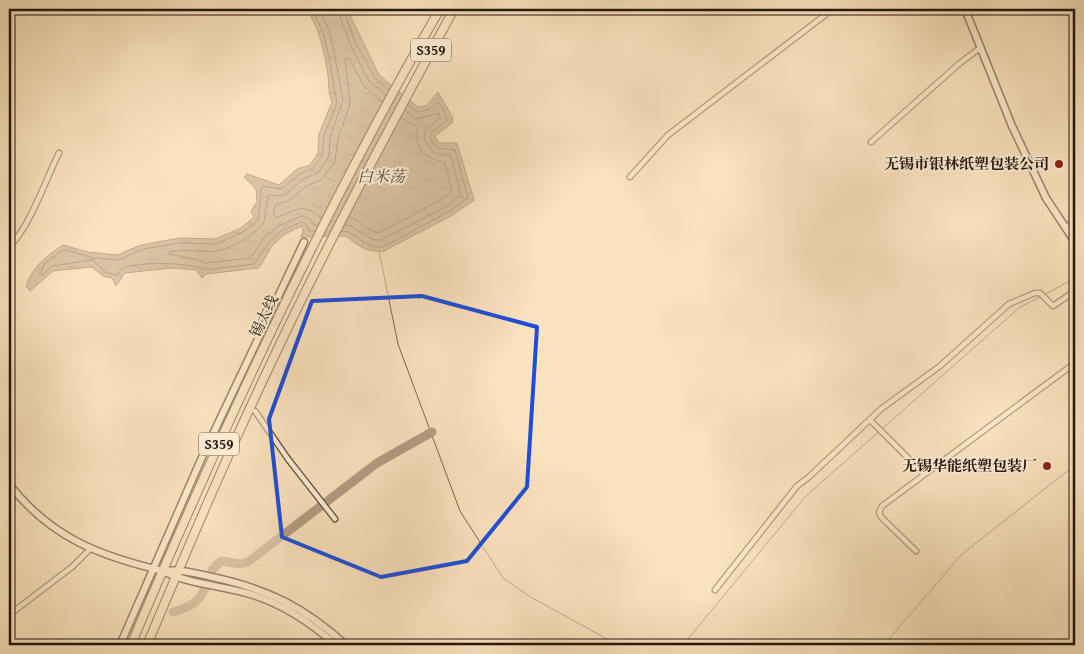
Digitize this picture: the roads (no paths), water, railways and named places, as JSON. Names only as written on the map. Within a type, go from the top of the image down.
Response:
[{"type":"main road","name":"锡太线","points":[[131,645],[220,441],[313,246],[397,86],[440,9]]},
{"type":"main road","name":"锡太线","points":[[147,645],[220,472],[326,252],[454,9]]},
{"type":"main road","points":[[965,9],[1012,126],[1046,198],[1075,242]]},
{"type":"main road","points":[[120,645],[203,455],[304,242]]},
{"type":"main road","points":[[9,484],[51,524],[90,549],[113,558],[153,569],[265,591],[310,614],[346,645]]},
{"type":"main road","points":[[177,573],[265,600],[304,621],[336,645]]},
{"type":"street","points":[[630,177],[668,135],[834,9]]},
{"type":"street","points":[[871,142],[960,63],[980,48]]},
{"type":"street","points":[[9,247],[18,239],[59,154]]},
{"type":"street","points":[[1066,229],[1075,218]]},
{"type":"street","points":[[715,590],[797,486],[881,409],[968,342],[1009,304],[1034,293],[1040,293],[1053,306],[1075,291]]},
{"type":"street","points":[[916,551],[881,517],[879,512],[882,506],[1075,363]]},
{"type":"street","points":[[255,411],[288,459],[335,519]]},
{"type":"street","points":[[870,420],[924,474]]},
{"type":"street","points":[[9,615],[72,567],[90,549]]},
{"type":"water","name":"白米荡","points":[[306,9],[347,9],[379,75],[418,107],[426,106],[438,92],[453,118],[452,123],[435,136],[439,143],[457,143],[474,200],[451,216],[384,251],[373,251],[364,248],[346,236],[301,237],[302,226],[285,234],[272,246],[259,268],[206,274],[202,278],[196,270],[171,268],[125,273],[116,286],[112,278],[103,276],[92,267],[53,271],[30,291],[26,286],[36,267],[63,245],[88,252],[117,255],[141,245],[180,238],[215,239],[241,228],[254,217],[251,211],[257,202],[256,189],[244,177],[247,174],[279,185],[297,169],[310,165],[318,153],[319,134],[332,102],[321,41],[311,16]]},
{"type":"waterway","points":[[379,251],[398,344],[460,511],[503,578],[529,596],[618,645]]},
{"type":"waterway","points":[[1044,295],[1075,278]]},
{"type":"waterway","points":[[683,645],[806,496],[1020,307],[1041,297]]},
{"type":"waterway","points":[[212,570],[221,561],[241,564],[248,562],[377,463],[432,432]]},
{"type":"waterway","points":[[884,645],[961,555],[1075,465]]},
{"type":"waterway","points":[[173,612],[192,604],[200,598],[205,588]]},
{"type":"place","name":"无锡市银林纸塑包装公司","points":[[1059,164]]},
{"type":"place","name":"无锡华能纸塑包装厂","points":[[1047,466]]}]
